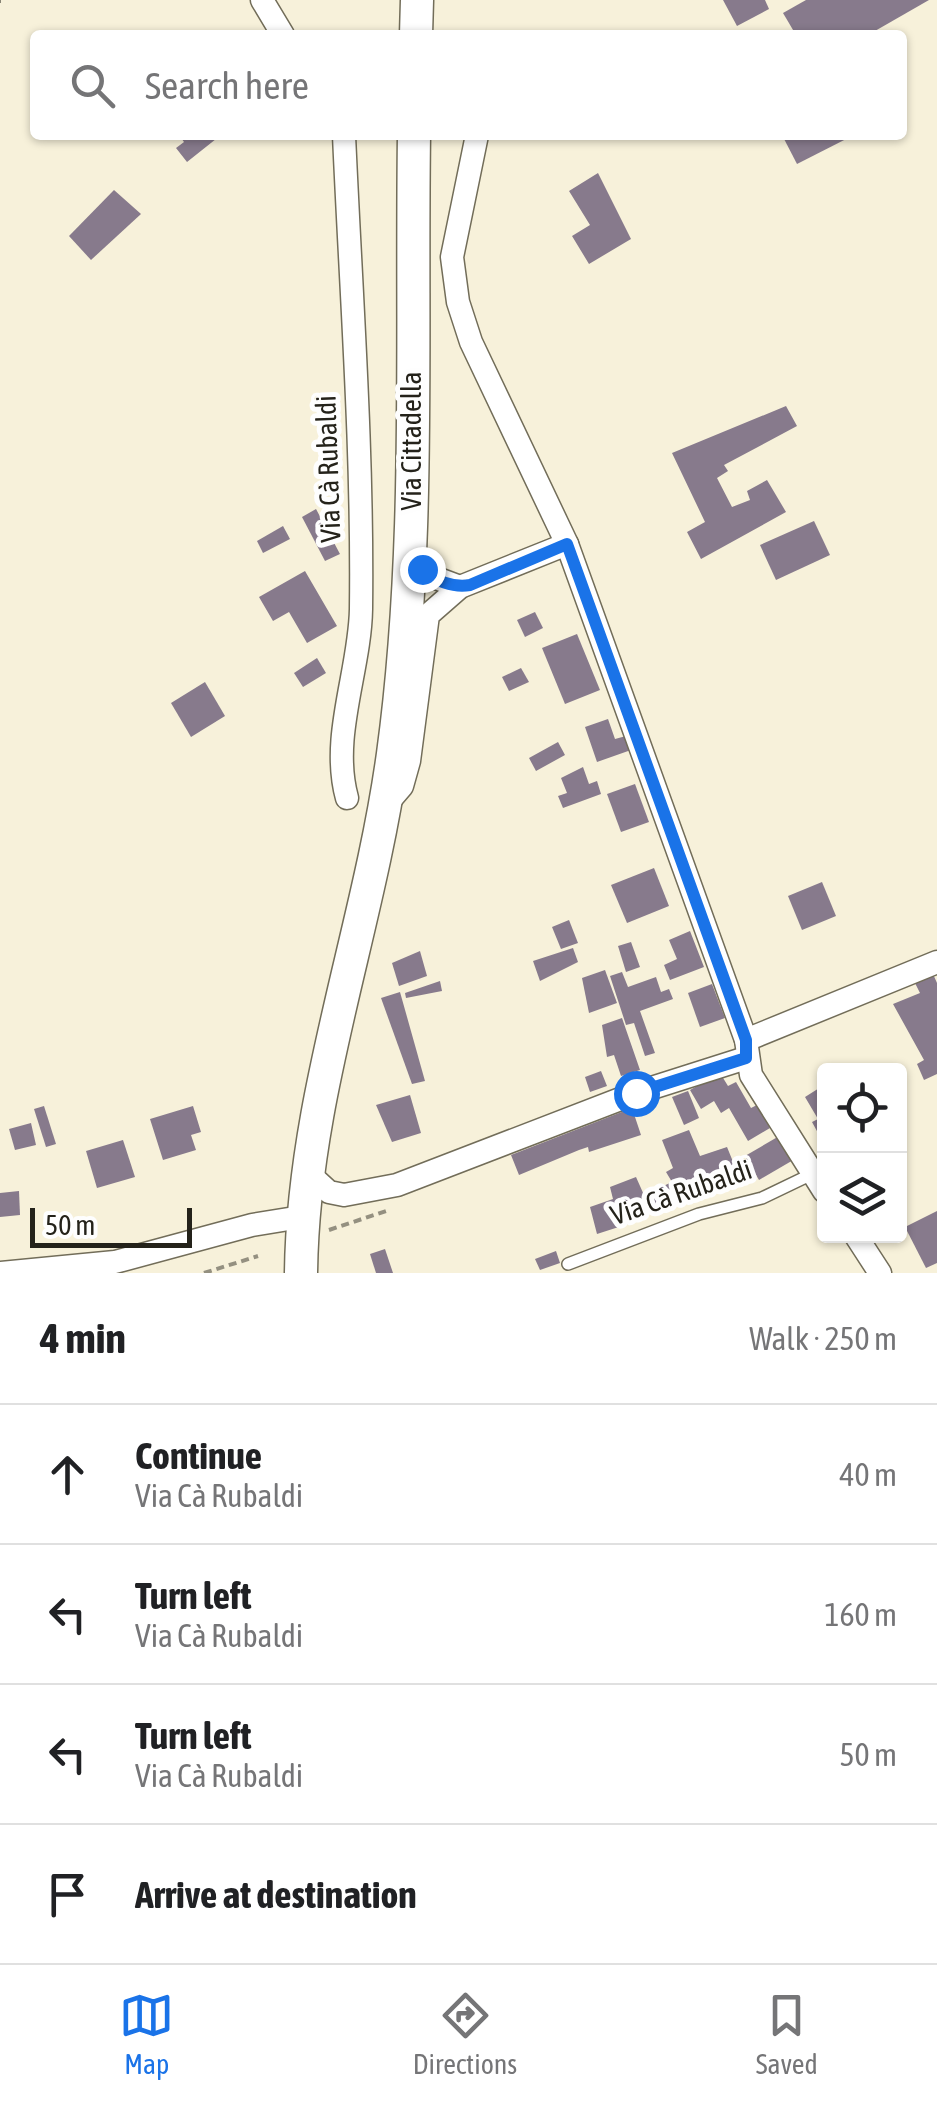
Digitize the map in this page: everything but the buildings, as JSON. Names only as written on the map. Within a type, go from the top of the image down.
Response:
[{"type":"main road","points":[[416,30],[417,0]]},
{"type":"main road","name":"Via Cittadella","points":[[300,1273],[306,1171],[322,1081],[385,806],[404,667],[410,538],[414,140]]},
{"type":"street","points":[[262,0],[280,30]]},
{"type":"street","name":"Via Cà Rubaldi","points":[[344,140],[361,565],[360,639],[341,764],[346,798]]},
{"type":"street","name":"Via Cà Rubaldi","points":[[476,140],[452,257],[458,302],[471,342],[567,544],[746,1049],[776,1122],[817,1181]]},
{"type":"street","points":[[410,538],[428,575],[460,587]]},
{"type":"street","points":[[385,806],[402,786],[410,761],[426,619],[460,587],[567,544]]},
{"type":"street","points":[[306,1171],[330,1192],[360,1194],[396,1185],[746,1049],[937,962]]},
{"type":"street","points":[[0,1273],[115,1262],[252,1225],[302,1217]]},
{"type":"street","points":[[861,1243],[880,1273]]},
{"type":"lane","name":"Via Cà Rubaldi","points":[[568,1264],[699,1214],[817,1182]]},
{"type":"path","points":[[204,1273],[258,1256]]},
{"type":"route","points":[[422,569],[436,579],[460,587],[567,544],[746,1040],[746,1058],[636,1093]]}]
